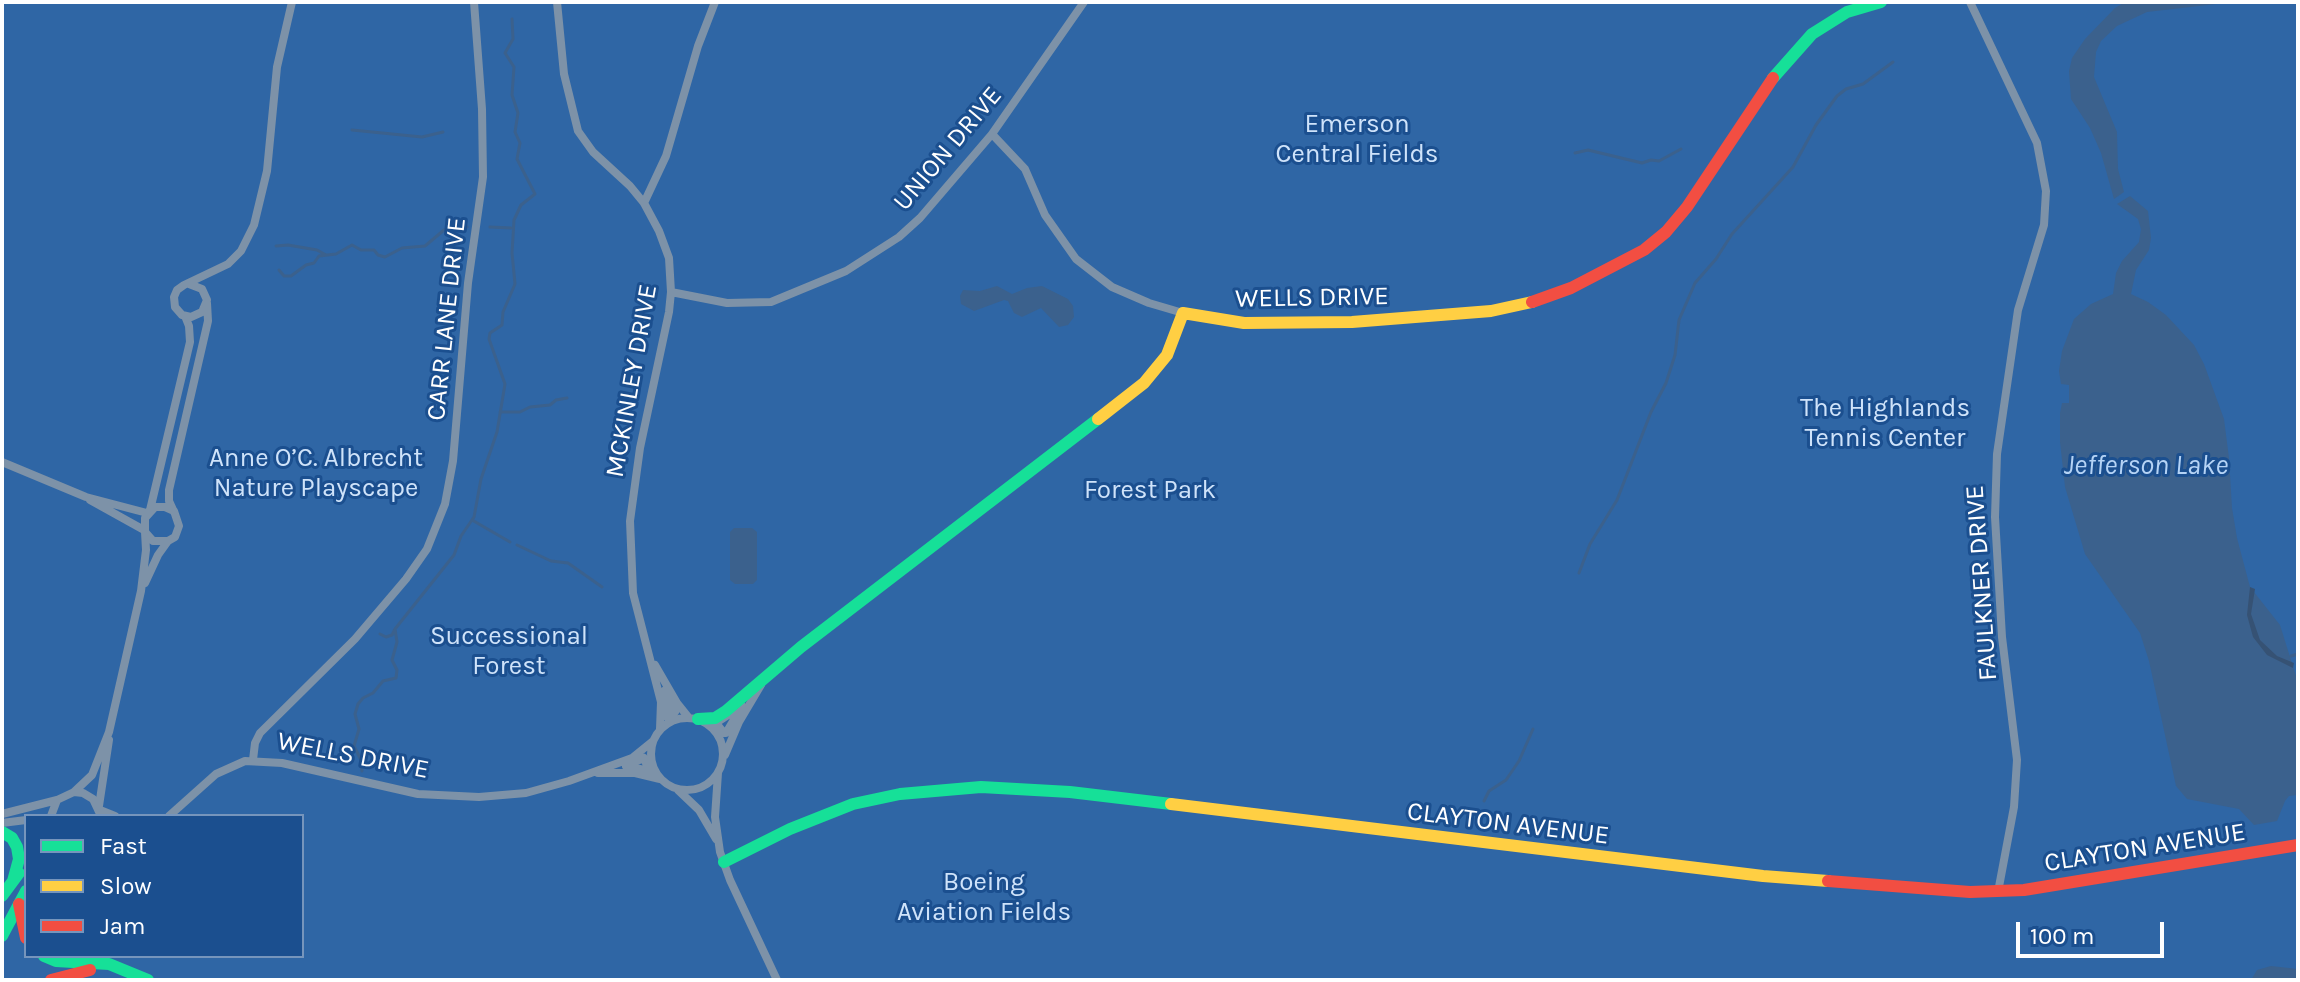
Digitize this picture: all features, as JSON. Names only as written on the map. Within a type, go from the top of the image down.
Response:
[{"type":"main road","name":"WELLS DRIVE","points":[[1183,313],[1244,323],[1352,322],[1491,311],[1530,303],[1571,288],[1644,250],[1666,232],[1687,207],[1763,92],[1812,34],[1847,12],[1881,2]]},
{"type":"main road","points":[[694,718],[721,715],[801,647],[1144,383],[1167,355],[1183,313]]},
{"type":"main road","name":"CLAYTON AVENUE","points":[[724,862],[790,829],[853,804],[949,788],[1010,787],[1763,876],[1892,888],[1998,892],[2298,845]]},
{"type":"main road","points":[[2,832],[12,838],[17,847],[19,859],[13,881]]},
{"type":"main road","points":[[2,896],[24,866]]},
{"type":"main road","points":[[2,936],[24,897]]},
{"type":"main road","points":[[49,958],[95,962],[124,969],[148,980]]},
{"type":"main road","points":[[51,980],[75,973],[124,969]]},
{"type":"street","points":[[100,811],[109,732],[141,591],[146,550],[144,520],[149,512],[190,342],[189,326],[185,316],[176,310],[174,297],[180,287],[234,259],[247,241],[257,218],[267,171],[277,67],[292,2]]},
{"type":"street","points":[[474,3],[485,2]]},
{"type":"street","name":"MCKINLEY DRIVE","points":[[557,2],[564,74],[578,131],[593,152],[644,203],[665,246],[671,292],[635,474],[630,521],[633,593],[661,702],[660,729]]},
{"type":"street","points":[[644,203],[666,156],[698,46],[715,2]]},
{"type":"street","name":"UNION DRIVE","points":[[671,292],[727,303],[759,304],[790,296],[846,271],[889,243],[920,218],[992,134],[1084,2]]},
{"type":"street","name":"FAULKNER DRIVE","points":[[1970,2],[2037,143],[2046,191],[2044,225],[2018,310],[1997,454],[1995,517],[2002,637],[2017,760],[2014,807],[1998,892]]},
{"type":"street","name":"CARR LANE DRIVE","points":[[253,760],[260,733],[355,639],[406,579],[427,549],[445,504],[453,461],[468,283],[483,177],[484,133],[474,3]]},
{"type":"street","points":[[992,134],[1025,169],[1045,215],[1076,259],[1112,287],[1131,297],[1183,313]]},
{"type":"street","points":[[141,591],[155,560],[178,530],[179,520],[169,501],[169,490],[208,321],[207,300],[202,289],[189,284]]},
{"type":"street","points":[[185,316],[198,315],[207,300]]},
{"type":"street","points":[[2,462],[86,497],[144,531],[153,541],[168,541]]},
{"type":"street","points":[[86,497],[149,512],[163,507],[174,512]]},
{"type":"street","name":"MCKINLEY DRIVE","points":[[649,654],[677,703],[694,718]]},
{"type":"street","points":[[674,787],[698,788],[708,783],[720,767],[733,733],[763,682]]},
{"type":"street","points":[[718,843],[715,806],[723,748],[710,726],[694,718],[669,722],[653,741],[652,762],[662,780],[699,810],[718,843],[777,980]]},
{"type":"street","points":[[2,814],[57,800],[74,792],[92,775],[109,732]]},
{"type":"street","name":"WELLS DRIVE","points":[[168,814],[216,774],[253,760],[282,763],[399,791],[450,797],[526,793],[632,758],[653,741]]},
{"type":"street","name":"WELLS DRIVE","points":[[589,774],[627,772],[662,780]]},
{"type":"street","points":[[74,792],[89,796],[100,811]]},
{"type":"street","points":[[52,814],[57,800]]},
{"type":"street","points":[[2,823],[24,820]]},
{"type":"green space","name":"Forest Park","points":[[2,2],[2298,2],[2298,980],[2,980]]},
{"type":"water","points":[[2125,2],[2234,2],[2147,12],[2117,26],[2101,41],[2096,52],[2094,77],[2117,132],[2118,169],[2124,192],[2114,199],[2101,153],[2090,128],[2071,99],[2069,71],[2072,58],[2085,39]]},
{"type":"water","name":"Jefferson Lake","points":[[2130,196],[2148,211],[2151,238],[2149,250],[2136,270],[2131,294],[2166,315],[2194,345],[2204,364],[2224,419],[2232,508],[2250,587],[2280,625],[2296,676],[2298,789],[2297,795],[2289,796],[2285,801],[2277,821],[2254,825],[2239,809],[2187,799],[2176,786],[2140,633],[2085,554],[2065,487],[2060,413],[2062,403],[2069,403],[2069,385],[2061,384],[2062,351],[2074,319],[2091,304],[2113,294],[2116,273],[2122,261],[2139,242],[2141,229],[2138,219],[2117,204]]},
{"type":"water","points":[[997,286],[1012,294],[1042,286],[1068,299],[1073,306],[1074,317],[1068,325],[1059,327],[1041,308],[1022,317],[1014,313],[1008,301],[1004,300],[974,311],[961,304],[963,290],[980,291]]},
{"type":"water","points":[[734,528],[752,528],[757,532],[757,580],[753,584],[735,584],[730,580],[730,532]]},
{"type":"water","points":[[2271,966],[2298,969],[2298,980],[2251,980],[2257,970]]},
{"type":"pier","points":[[2250,587],[2255,589],[2251,614],[2260,640],[2277,656],[2294,663],[2293,668],[2267,655],[2253,637],[2247,615]]},
{"type":"waterway","points":[[362,771],[361,760],[354,746],[359,729],[355,714],[358,704],[383,681],[396,678],[397,670],[392,660],[397,642],[395,629],[454,555],[461,536],[474,517],[481,479],[497,432],[505,384],[489,339],[490,333],[502,325],[503,312],[515,284],[512,253],[514,220],[521,205],[535,194],[517,159],[520,143],[515,132],[518,113],[512,95],[514,67],[505,53],[513,39],[512,19]]},
{"type":"waterway","points":[[1579,573],[1590,544],[1617,500],[1651,412],[1666,383],[1675,355],[1679,320],[1695,283],[1732,234],[1793,167],[1816,125],[1837,96],[1846,89],[1863,84],[1893,62]]},
{"type":"waterway","points":[[352,130],[422,137],[443,132]]},
{"type":"waterway","points":[[1575,153],[1588,150],[1642,163],[1659,161],[1681,149]]},
{"type":"waterway","points":[[279,270],[284,276],[291,276],[314,263],[319,256],[336,254],[352,245],[361,250],[374,250],[385,257],[402,248],[425,246],[444,230],[467,227]]},
{"type":"waterway","points":[[490,227],[511,228]]},
{"type":"waterway","points":[[276,246],[317,250],[326,255]]},
{"type":"waterway","points":[[500,412],[520,412],[567,398]]},
{"type":"waterway","points":[[472,520],[510,542]]},
{"type":"waterway","points":[[517,545],[551,561],[568,563],[602,587]]},
{"type":"waterway","points":[[380,634],[386,637],[392,635],[395,629]]},
{"type":"waterway","points":[[2291,656],[2298,654]]},
{"type":"waterway","points":[[1484,801],[1489,791],[1506,780],[1519,761],[1533,729]]},
{"type":"traffic: fast","points":[[1773,78],[1812,34],[1847,12],[1881,2]]},
{"type":"traffic: fast","points":[[698,719],[715,718],[726,711],[801,647],[1098,419]]},
{"type":"traffic: fast","points":[[724,862],[790,829],[853,804],[900,794],[981,787],[1070,792],[1171,804]]},
{"type":"traffic: fast","points":[[2,832],[12,838],[17,847],[19,859],[13,881]]},
{"type":"traffic: fast","points":[[2,896],[19,873]]},
{"type":"traffic: fast","points":[[2,936],[24,895]]},
{"type":"traffic: fast","points":[[49,958],[109,964],[148,980]]},
{"type":"traffic: slow","points":[[1098,419],[1144,383],[1167,355],[1183,313],[1244,323],[1352,322],[1491,311],[1532,302]]},
{"type":"traffic: slow","points":[[1171,804],[1763,876],[1828,881]]},
{"type":"traffic: jam","points":[[1532,302],[1571,288],[1644,250],[1666,232],[1687,207],[1773,78]]},
{"type":"traffic: jam","points":[[1828,881],[1970,892],[2024,890],[2298,845]]},
{"type":"traffic: jam","points":[[19,904],[24,928]]},
{"type":"traffic: jam","points":[[51,980],[90,970]]},
{"type":"park label","name":"Emerson Central Fields","points":[[1357,140]]},
{"type":"park label","name":"The Highlands Tennis Center","points":[[1885,424]]},
{"type":"park label","name":"Anne O’C. Albrecht Nature Playscape","points":[[316,474]]},
{"type":"park label","name":"Successional Forest","points":[[509,652]]},
{"type":"park label","name":"Boeing Aviation Fields","points":[[984,898]]}]
